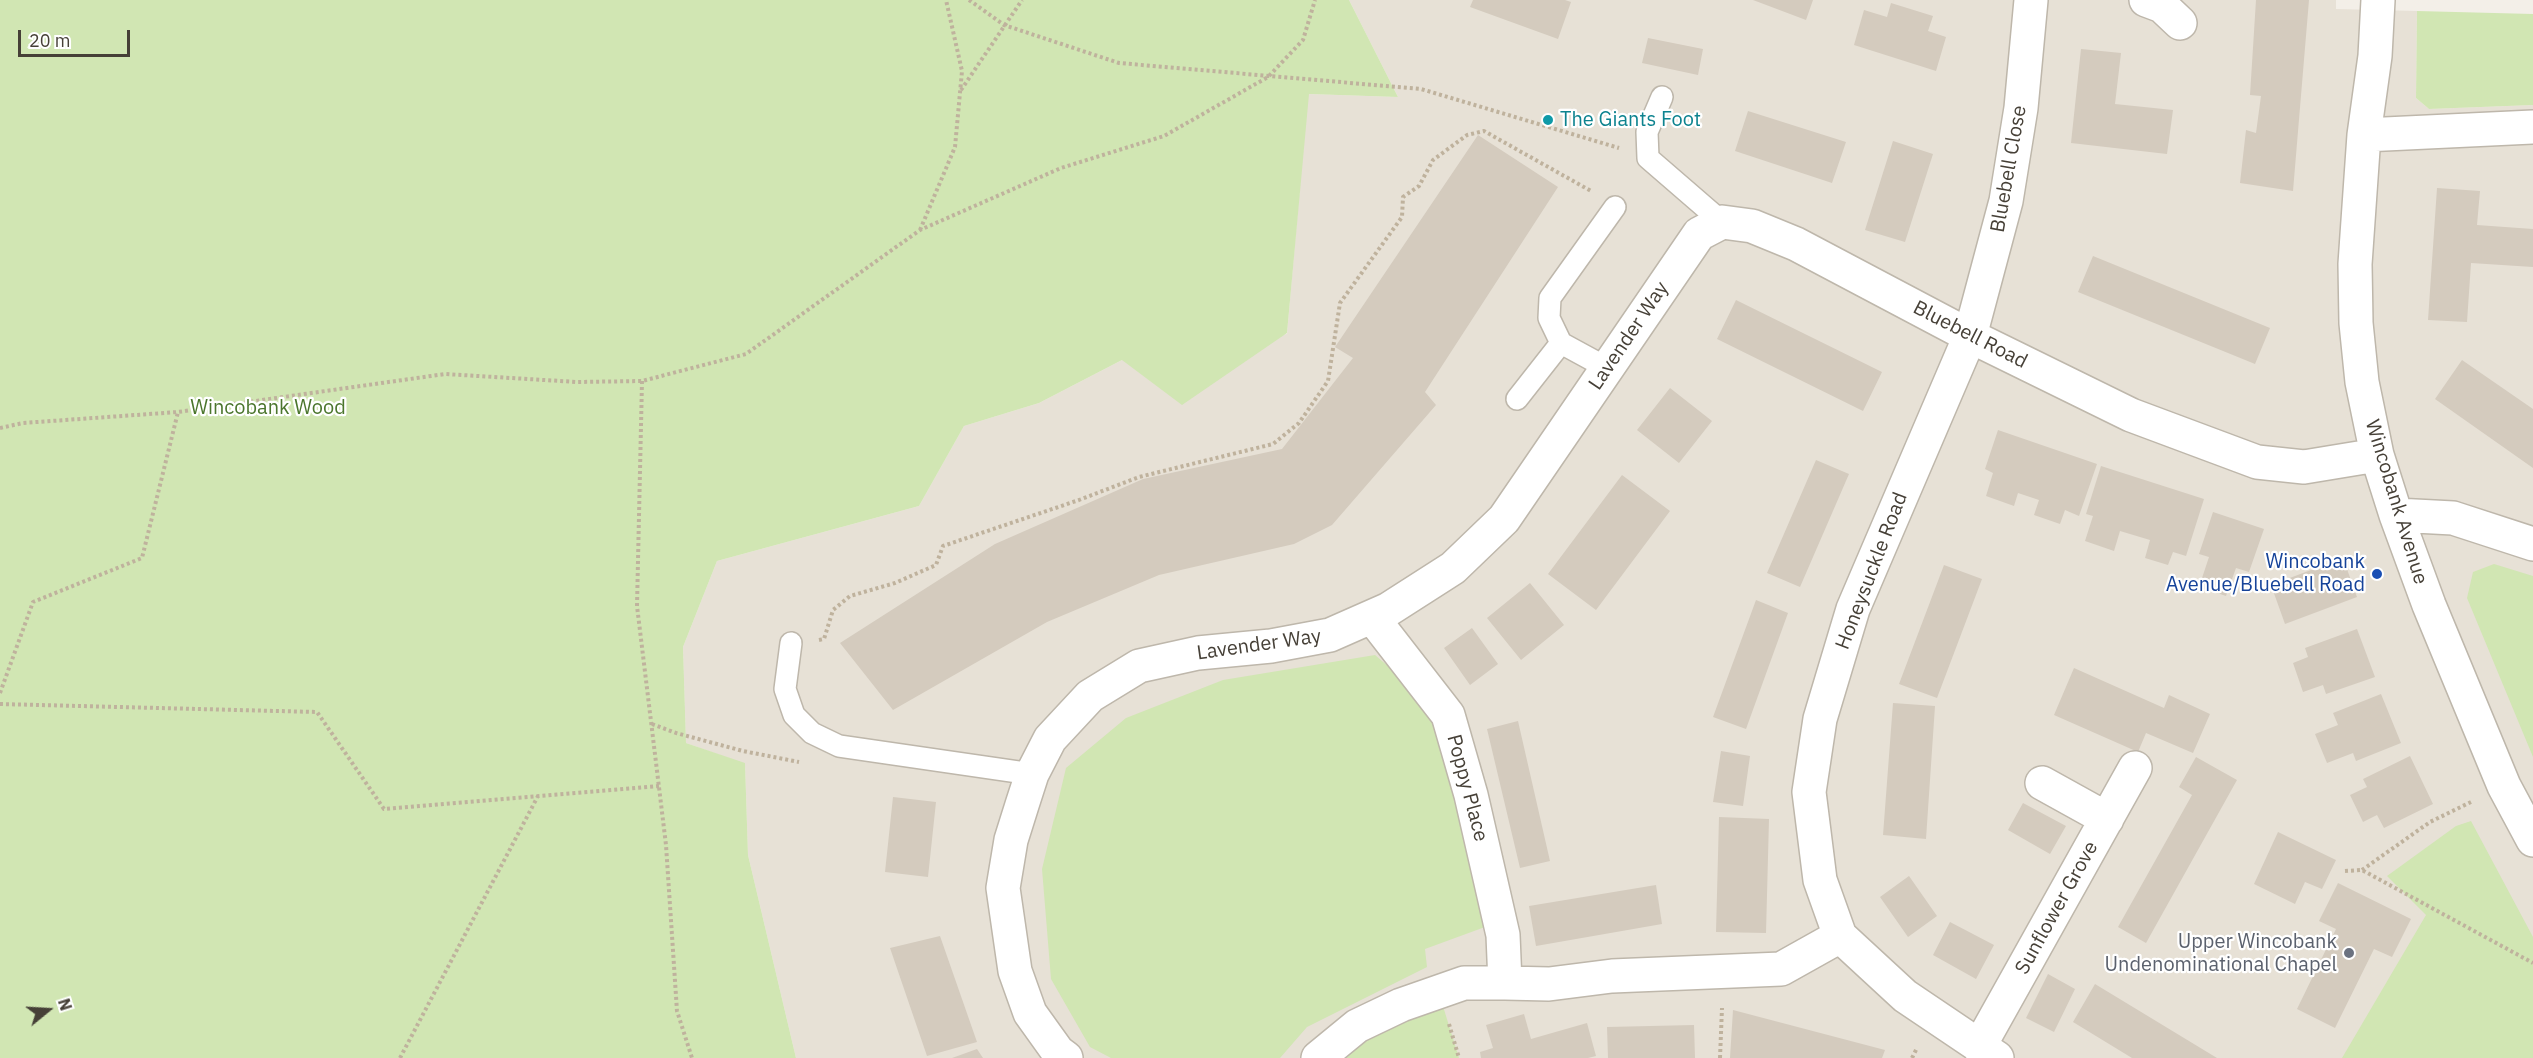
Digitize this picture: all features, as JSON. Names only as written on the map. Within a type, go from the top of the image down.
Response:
[{"type":"street","name":"Bluebell Close","points":[[1970,336],[2006,201],[2021,108],[2031,0]]},
{"type":"street","points":[[2146,0],[2162,6],[2180,23]]},
{"type":"street","name":"Wincobank Avenue","points":[[2378,0],[2375,56],[2364,135],[2355,264],[2356,323],[2362,382],[2377,455],[2429,605],[2504,786],[2533,840]]},
{"type":"street","points":[[2364,135],[2533,127]]},
{"type":"street","name":"Bluebell Road","points":[[1722,222],[1752,226],[1796,244],[1970,336],[2131,415],[2257,462],[2304,467],[2377,455]]},
{"type":"street","name":"Lavender Way","points":[[1066,1058],[1058,1052],[1030,1013],[1014,971],[1003,888],[1011,840],[1032,774],[1050,739],[1090,696],[1139,666],[1198,653],[1271,646],[1330,635],[1389,609],[1453,568],[1504,519],[1699,234],[1722,222]]},
{"type":"street","name":"Honeysuckle Road","points":[[1970,336],[1853,609],[1820,719],[1809,792],[1820,880],[1840,936],[1905,996],[1988,1053]]},
{"type":"street","points":[[2396,515],[2453,518],[2533,544]]},
{"type":"street","name":"Poppy Place","points":[[1372,617],[1448,715],[1471,795],[1503,935],[1505,983]]},
{"type":"street","name":"Sunflower Grove","points":[[1988,1053],[2106,819],[2135,768]]},
{"type":"street","points":[[2042,783],[2106,819]]},
{"type":"street","points":[[1318,1058],[1357,1026],[1401,1005],[1464,983],[1549,984],[1612,976],[1781,969],[1840,936]]},
{"type":"lane","points":[[1662,97],[1647,132],[1648,158],[1722,222]]},
{"type":"lane","points":[[1607,368],[1561,343],[1549,318],[1550,298],[1615,207]]},
{"type":"lane","points":[[1517,399],[1561,343]]},
{"type":"lane","points":[[791,643],[785,689],[794,715],[812,733],[839,746],[1032,774]]},
{"type":"path","points":[[920,230],[956,147],[962,71],[946,0]]},
{"type":"path","points":[[969,0],[1004,25],[1119,63],[1421,88],[1648,158]]},
{"type":"path","points":[[961,91],[1022,0]]},
{"type":"path","points":[[0,428],[22,423],[178,412],[444,374],[577,382],[642,381],[746,354],[920,230],[1061,168],[1164,136],[1268,77],[1303,40],[1315,0]]},
{"type":"path","points":[[791,643],[824,639],[833,610],[850,596],[895,584],[936,565],[943,546],[1139,477],[1273,444],[1299,423],[1328,381],[1340,303],[1402,217],[1403,197],[1419,186],[1433,160],[1467,135],[1484,131],[1503,144],[1579,183],[1615,207]]},
{"type":"path","points":[[642,381],[637,606],[666,844],[678,1011],[692,1058]]},
{"type":"path","points":[[0,693],[33,602],[142,558],[178,412]]},
{"type":"path","points":[[0,704],[317,712],[384,809],[659,786]]},
{"type":"path","points":[[2345,871],[2362,870],[2430,822],[2504,786]]},
{"type":"path","points":[[400,1058],[539,796]]},
{"type":"path","points":[[2362,870],[2533,963]]},
{"type":"path","points":[[1720,1047],[1720,1058]]},
{"type":"shaded area","points":[[1349,0],[2336,0],[2336,9],[2417,11],[2416,98],[2429,109],[2533,105],[2533,1058],[796,1058],[748,855],[745,764],[686,743],[683,647],[717,561],[919,506],[964,426],[1039,403],[1122,360],[1287,334],[1308,94],[1398,97]]},
{"type":"green space","name":"Wincobank Wood","points":[[0,0],[1349,0],[1398,97],[1309,94],[1287,333],[1182,405],[1122,360],[1039,403],[964,426],[919,506],[717,561],[683,647],[686,743],[745,763],[748,855],[796,1058],[0,1058]]},
{"type":"green space","points":[[2417,11],[2533,14],[2533,105],[2429,109],[2416,98]]},
{"type":"green space","points":[[2494,564],[2533,576],[2533,757],[2467,598],[2473,572]]},
{"type":"green space","points":[[1375,655],[1410,685],[1446,740],[1485,927],[1425,949],[1427,967],[1307,1027],[1280,1058],[1111,1058],[1090,1047],[1051,979],[1042,869],[1066,768],[1126,718],[1223,680]]},
{"type":"green space","points":[[2471,821],[2533,937],[2533,1058],[2342,1058],[2426,915],[2387,876],[2456,826]]},
{"type":"green space","points":[[1438,990],[1459,1058],[1318,1058]]},
{"type":"building","points":[[1473,0],[1565,0],[1571,2],[1558,39],[1470,7]]},
{"type":"building","points":[[1753,0],[1813,0],[1806,20]]},
{"type":"building","points":[[2256,0],[2309,0],[2293,191],[2240,183],[2246,130],[2256,133],[2261,96],[2250,95]]},
{"type":"building","points":[[1891,3],[1933,16],[1928,31],[1946,37],[1936,71],[1854,45],[1864,10],[1887,17]]},
{"type":"building","points":[[1648,38],[1703,49],[1698,75],[1642,63]]},
{"type":"building","points":[[2081,49],[2121,53],[2115,104],[2173,110],[2167,154],[2071,143]]},
{"type":"building","points":[[1748,111],[1846,142],[1832,183],[1735,151]]},
{"type":"building","points":[[1478,135],[1558,187],[1425,392],[1436,405],[1332,525],[1294,544],[1159,575],[1047,622],[893,710],[840,643],[995,544],[1143,479],[1282,449],[1353,358],[1335,347]]},
{"type":"building","points":[[1893,141],[1933,154],[1905,242],[1865,230]]},
{"type":"building","points":[[2437,188],[2480,191],[2477,225],[2533,229],[2533,267],[2471,263],[2467,322],[2428,320]]},
{"type":"building","points":[[2093,256],[2270,328],[2255,364],[2078,292]]},
{"type":"building","points":[[1736,300],[1882,372],[1863,411],[1717,339]]},
{"type":"building","points":[[2462,360],[2533,409],[2533,468],[2435,399]]},
{"type":"building","points":[[1670,388],[1712,421],[1679,463],[1637,430]]},
{"type":"building","points":[[1998,430],[2097,464],[2079,516],[2065,510],[2060,524],[2034,515],[2039,500],[2018,493],[2014,506],[1986,496],[1993,473],[1985,469]]},
{"type":"building","points":[[1816,460],[1849,474],[1800,587],[1767,573]]},
{"type":"building","points":[[2101,466],[2204,499],[2186,556],[2173,552],[2168,565],[2145,558],[2150,540],[2120,531],[2114,551],[2085,541],[2093,516],[2086,514]]},
{"type":"building","points":[[1622,475],[1670,511],[1596,610],[1548,574]]},
{"type":"building","points":[[2213,512],[2264,529],[2249,572],[2236,568],[2226,596],[2199,587],[2209,557],[2199,554]]},
{"type":"building","points":[[2343,558],[2357,597],[2285,624],[2271,585]]},
{"type":"building","points":[[1944,565],[1982,579],[1937,698],[1899,684]]},
{"type":"building","points":[[1530,583],[1564,625],[1521,660],[1487,618]]},
{"type":"building","points":[[1756,600],[1788,613],[1746,729],[1713,717]]},
{"type":"building","points":[[1472,628],[1498,664],[1470,685],[1444,648]]},
{"type":"building","points":[[2357,629],[2375,677],[2326,694],[2323,685],[2303,692],[2293,663],[2308,657],[2305,648]]},
{"type":"building","points":[[2074,668],[2164,708],[2169,695],[2210,714],[2193,753],[2146,733],[2138,752],[2054,715]]},
{"type":"building","points":[[2381,694],[2401,743],[2356,761],[2353,753],[2327,763],[2315,734],[2338,725],[2333,713]]},
{"type":"building","points":[[1893,703],[1935,706],[1926,839],[1883,835]]},
{"type":"building","points":[[1518,721],[1550,861],[1520,868],[1487,729]]},
{"type":"building","points":[[1721,751],[1750,756],[1743,806],[1713,802]]},
{"type":"building","points":[[2410,756],[2433,804],[2384,828],[2377,815],[2363,822],[2350,795],[2367,787],[2363,779]]},
{"type":"building","points":[[2196,757],[2237,780],[2146,943],[2118,927],[2192,795],[2179,787]]},
{"type":"building","points":[[893,797],[936,802],[928,877],[885,872]]},
{"type":"building","points":[[2023,803],[2066,826],[2050,854],[2008,830]]},
{"type":"building","points":[[1719,817],[1769,819],[1766,933],[1716,932]]},
{"type":"building","points":[[2278,832],[2336,860],[2322,889],[2305,882],[2295,904],[2254,884]]},
{"type":"building","points":[[1909,876],[1937,916],[1908,937],[1880,897]]},
{"type":"building","name":"Upper Wincobank Undenominational Chapel","points":[[2338,883],[2411,919],[2392,957],[2374,949],[2335,1028],[2297,1009],[2336,929],[2319,921]]},
{"type":"building","points":[[1656,885],[1662,924],[1536,946],[1529,906]]},
{"type":"building","points":[[1950,922],[1994,945],[1976,979],[1933,955]]},
{"type":"building","points":[[940,936],[977,1042],[927,1056],[890,948]]},
{"type":"building","points":[[2048,974],[2075,989],[2054,1032],[2026,1018]]},
{"type":"building","points":[[2095,984],[2217,1058],[2132,1058],[2073,1022]]},
{"type":"building","points":[[1733,1010],[1885,1050],[1882,1058],[1730,1058]]},
{"type":"building","points":[[1524,1014],[1531,1039],[1587,1023],[1596,1056],[1588,1058],[1481,1058],[1480,1052],[1493,1048],[1486,1025]]},
{"type":"building","points":[[1694,1025],[1695,1058],[1608,1058],[1607,1027]]},
{"type":"building","points":[[977,1049],[983,1058],[952,1058]]},
{"type":"place","name":"The Giants Foot","points":[[1548,120]]},
{"type":"place","name":"Wincobank Avenue/Bluebell Road","points":[[2377,574]]},
{"type":"place","name":"Upper Wincobank Undenominational Chapel","points":[[2349,953]]}]
